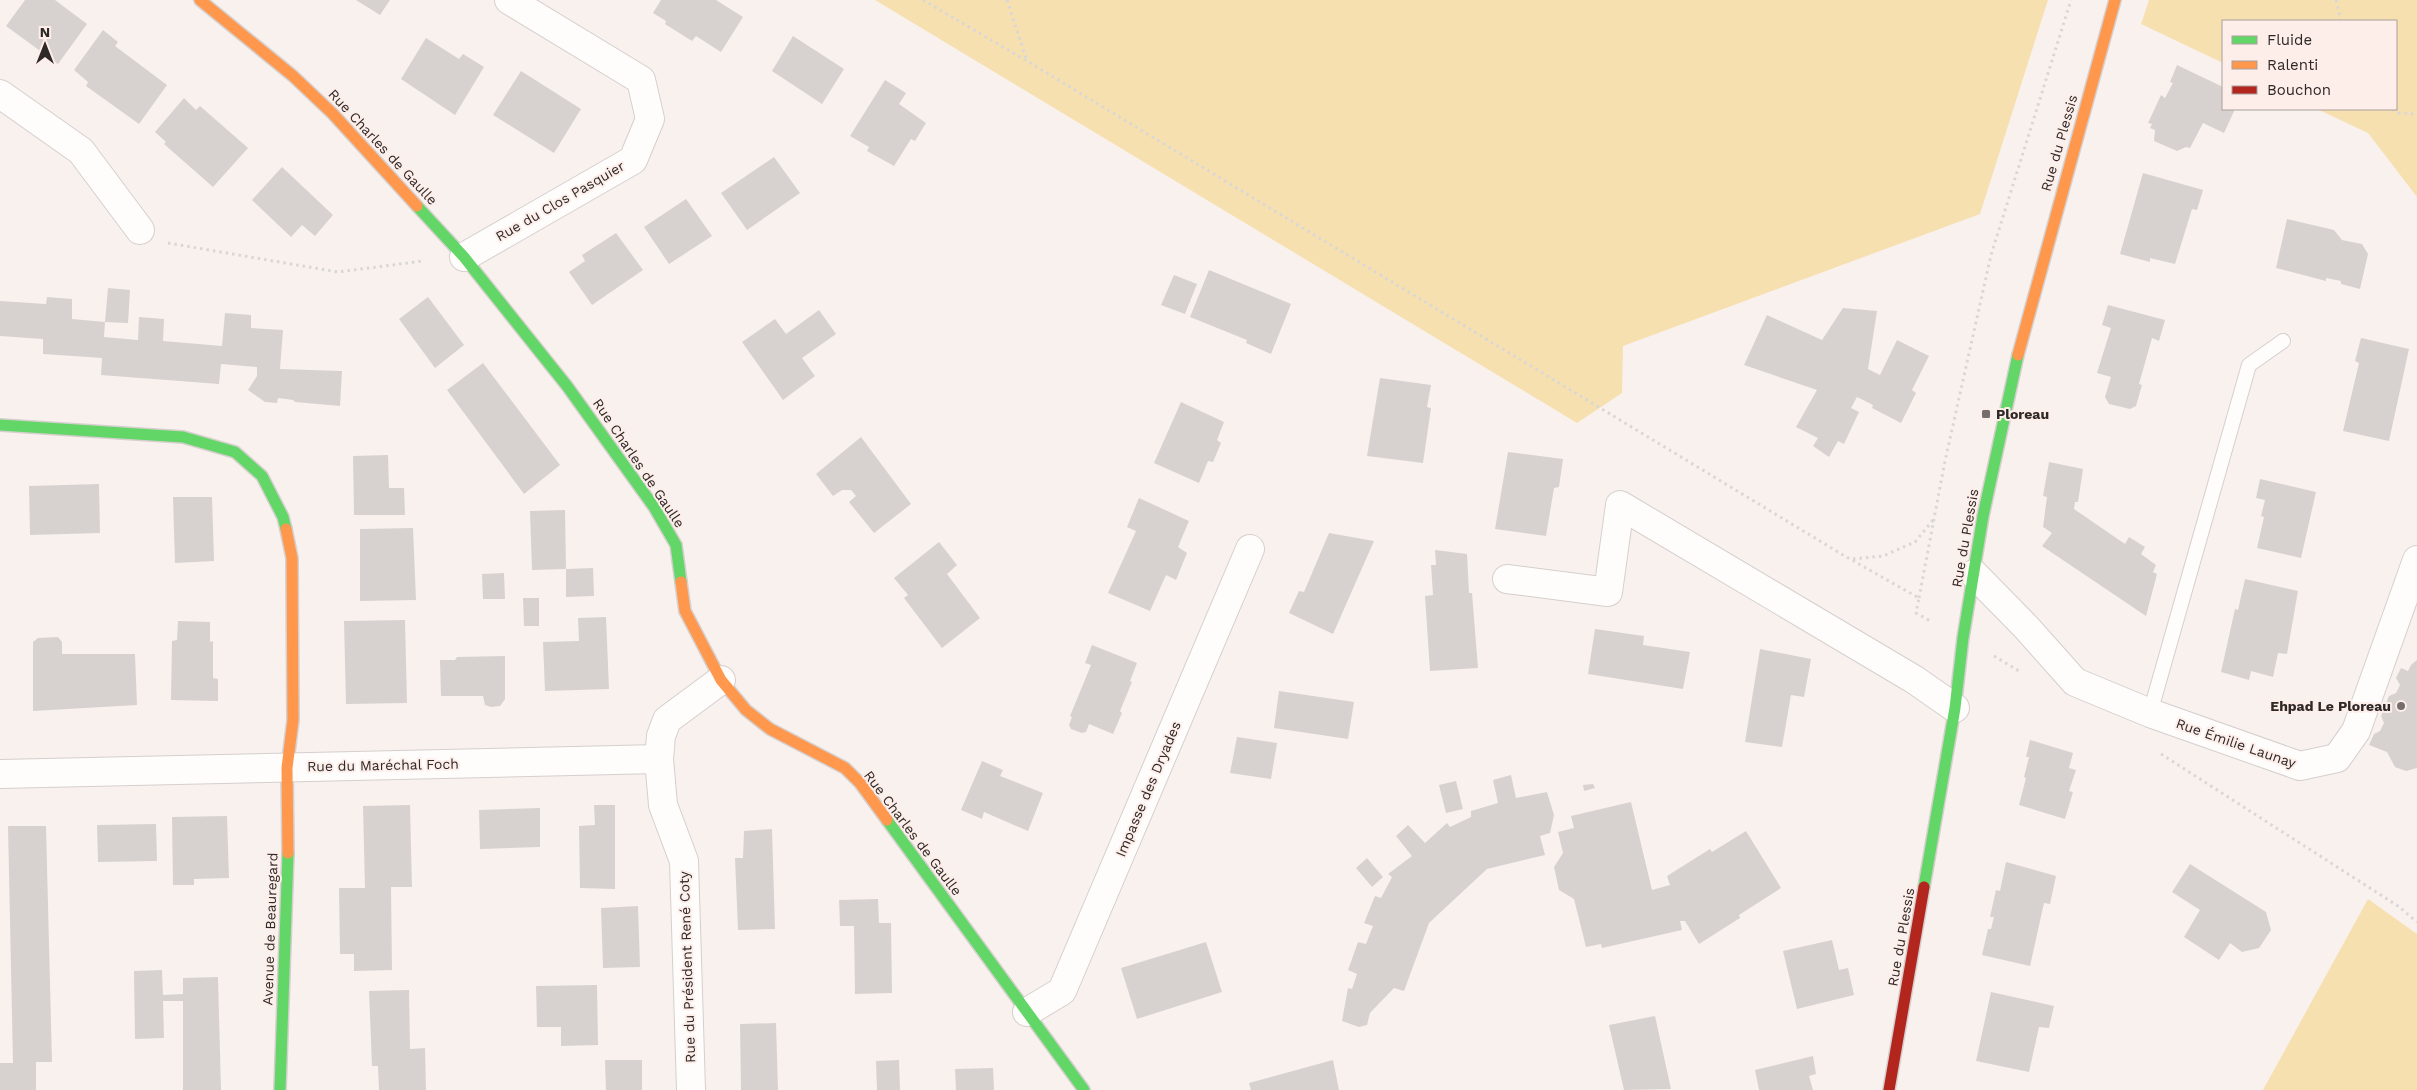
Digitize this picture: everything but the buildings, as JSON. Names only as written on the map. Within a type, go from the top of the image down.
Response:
[{"type":"street","name":"Rue Charles de Gaulle","points":[[200,0],[292,76],[333,114],[464,257],[567,386],[654,507],[676,545],[685,611],[721,680],[746,710],[770,729],[844,768],[860,783],[1084,1090]]},
{"type":"street","name":"Rue du Clos Pasquier","points":[[464,257],[633,160],[650,120],[641,80],[509,0]]},
{"type":"street","name":"Rue du Plessis","points":[[1889,1090],[1955,708],[1963,638],[1983,516],[2023,329],[2115,0]]},
{"type":"street","points":[[0,94],[81,151],[140,230]]},
{"type":"street","name":"Avenue de Beauregard","points":[[0,425],[183,437],[235,452],[262,476],[283,516],[292,558],[293,720],[287,768],[289,816],[280,1090]]},
{"type":"street","points":[[1507,579],[1608,592],[1620,505],[1916,680],[1955,708]]},
{"type":"street","name":"Impasse des Dryades","points":[[1027,1012],[1062,991],[1250,549]]},
{"type":"street","name":"Rue Émilie Launay","points":[[1974,574],[2076,682],[2150,713],[2300,766],[2337,758],[2356,731],[2417,560]]},
{"type":"street","points":[[659,759],[661,736],[667,720],[721,680]]},
{"type":"street","name":"Rue du Maréchal Foch","points":[[0,774],[659,759]]},
{"type":"street","name":"Rue du Président René Coty","points":[[659,759],[663,805],[684,861],[690,1090]]},
{"type":"lane","points":[[2150,713],[2249,365],[2283,342]]},
{"type":"path","points":[[923,0],[1028,61],[1453,320],[1919,598]]},
{"type":"path","points":[[1007,0],[1028,61]]},
{"type":"path","points":[[2023,673],[1916,613],[1945,461],[1991,255],[2071,0]]},
{"type":"path","points":[[2335,0],[2341,20]]},
{"type":"path","points":[[2394,110],[2397,113],[2417,114]]},
{"type":"path","points":[[140,230],[174,245],[338,272],[464,257]]},
{"type":"path","points":[[1852,559],[1883,556],[1915,542],[1934,520]]},
{"type":"path","points":[[2160,753],[2398,906],[2417,922]]},
{"type":"shaded area","points":[[875,0],[2048,0],[1980,214],[1623,346],[1622,393],[1577,423]]},
{"type":"shaded area","points":[[2149,0],[2417,0],[2417,197],[2368,133],[2319,110],[2397,110],[2397,20],[2222,20],[2222,63],[2141,24]]},
{"type":"shaded area","points":[[2368,899],[2417,934],[2417,1090],[2263,1090]]},
{"type":"traffic: fast","points":[[417,206],[464,257],[567,386],[654,507],[676,545],[681,582]]},
{"type":"traffic: fast","points":[[1924,887],[1955,708],[1963,638],[1983,516],[2018,355]]},
{"type":"traffic: fast","points":[[0,425],[183,437],[235,452],[262,476],[283,517],[286,529]]},
{"type":"traffic: fast","points":[[887,820],[1084,1090]]},
{"type":"traffic: fast","points":[[280,1090],[288,853]]},
{"type":"traffic: slow","points":[[200,0],[293,76],[333,114],[417,206]]},
{"type":"traffic: slow","points":[[2018,355],[2115,0]]},
{"type":"traffic: slow","points":[[286,529],[292,558],[293,720],[287,768],[288,853]]},
{"type":"traffic: slow","points":[[681,582],[685,611],[721,680],[746,710],[770,729],[845,768],[860,783],[887,820]]},
{"type":"traffic: jam","points":[[1889,1090],[1924,887]]},
{"type":"place","name":"Ploreau","points":[[1986,414]]},
{"type":"place","name":"Ehpad Le Ploreau","points":[[2401,706]]}]
